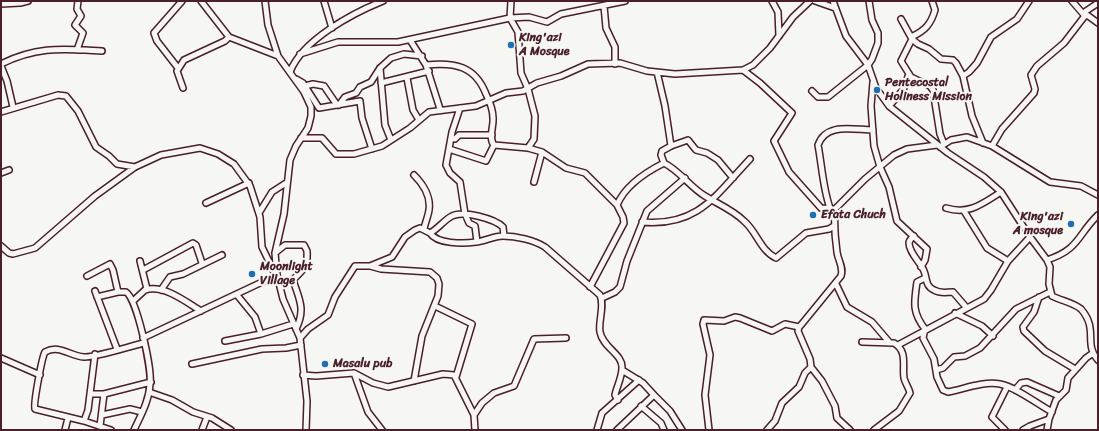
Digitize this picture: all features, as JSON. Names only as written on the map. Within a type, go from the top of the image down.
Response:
[{"type":"street","points":[[1,4],[28,1]]},
{"type":"street","points":[[77,50],[83,33],[75,25],[81,16],[77,9],[78,1]]},
{"type":"street","points":[[178,68],[157,41],[154,33],[182,1]]},
{"type":"street","points":[[201,1],[228,37],[278,56]]},
{"type":"street","points":[[265,1],[268,25],[278,56],[309,99],[311,107],[310,122],[291,155],[286,183],[284,214],[275,253],[276,275]]},
{"type":"street","points":[[324,1],[328,22],[332,28]]},
{"type":"street","points":[[290,72],[300,54],[332,28],[355,13],[383,1]]},
{"type":"street","points":[[511,1],[510,18],[518,32],[521,73],[528,89],[535,116],[534,139],[528,148]]},
{"type":"street","points":[[604,6],[609,1]]},
{"type":"street","points":[[300,54],[338,42],[387,43],[410,40],[510,18],[529,17],[548,22],[561,14],[625,1]]},
{"type":"street","points":[[772,1],[778,12],[779,36]]},
{"type":"street","points":[[301,138],[322,138],[334,153],[339,155],[354,154],[382,146],[429,112],[476,106],[506,94],[528,89],[537,83],[561,76],[588,64],[627,64],[657,72],[692,73],[743,70],[753,65],[779,36],[793,17],[810,1]]},
{"type":"street","points":[[815,1],[835,8]]},
{"type":"street","points":[[833,1],[848,40],[868,65],[878,93],[889,106],[984,177],[1001,192],[1030,238],[1047,260],[1050,267],[1050,292],[1055,298],[1074,304],[1088,316],[1094,327],[1095,346],[1093,353],[1086,358],[1068,378],[1066,390],[1059,396],[1049,419],[1047,430]]},
{"type":"street","points":[[812,91],[818,96],[828,97],[868,65],[875,51],[878,38],[869,1]]},
{"type":"street","points":[[932,1],[935,10],[929,25],[912,38],[901,61],[909,74],[918,82],[930,86],[933,90],[941,145]]},
{"type":"street","points":[[962,76],[969,72],[977,62],[991,37],[1000,29],[1017,19],[1029,1]]},
{"type":"street","points":[[1072,1],[1084,14],[1098,23]]},
{"type":"street","points":[[992,146],[1002,129],[1034,92],[1035,89],[1031,80],[1033,71],[1064,43],[1084,14],[1098,3]]},
{"type":"street","points":[[604,6],[606,28],[615,47],[615,64]]},
{"type":"street","points":[[901,19],[912,38],[941,59],[954,61],[962,76],[972,116],[983,143]]},
{"type":"street","points":[[183,88],[177,73],[178,68],[184,60],[223,42],[228,37]]},
{"type":"street","points":[[410,40],[426,64],[440,110]]},
{"type":"street","points":[[13,107],[7,81],[1,65],[21,56],[51,49],[102,51]]},
{"type":"street","points":[[338,105],[348,96],[356,93],[360,87],[371,82],[380,68],[391,58],[397,55],[422,56]]},
{"type":"street","points":[[426,64],[442,63],[463,68],[479,80],[489,100],[493,116],[491,141],[494,145]]},
{"type":"street","points":[[380,68],[385,126],[391,140]]},
{"type":"street","points":[[743,70],[791,111],[792,115],[774,138],[774,143],[789,172],[821,208],[833,209],[865,179],[901,151],[941,145],[966,137],[992,146],[1018,160],[1044,180],[1057,184],[1081,186],[1098,195]]},
{"type":"street","points":[[381,83],[407,78],[429,71]]},
{"type":"street","points":[[657,72],[665,106],[671,146]]},
{"type":"street","points":[[889,106],[903,90],[909,74]]},
{"type":"street","points":[[295,78],[301,81],[317,107],[322,109],[360,102],[362,118],[372,149]]},
{"type":"street","points":[[407,78],[413,110],[419,120]]},
{"type":"street","points":[[873,82],[871,92],[874,146],[880,167],[889,186],[897,221],[927,250],[921,267]]},
{"type":"street","points":[[305,86],[313,84],[324,86],[338,105]]},
{"type":"street","points":[[1,111],[35,103],[58,95],[66,96],[78,110],[96,147],[117,164],[134,167]]},
{"type":"street","points":[[460,108],[451,138],[446,165],[450,173],[461,183],[465,214],[469,223],[475,226],[477,242]]},
{"type":"street","points":[[850,430],[838,418],[835,406],[822,381],[811,367],[810,359],[798,331],[799,327],[836,284],[841,276],[842,270],[837,254],[833,209],[825,191],[824,172],[818,145],[819,142],[829,132],[840,128],[872,130]]},
{"type":"street","points":[[451,138],[455,139],[459,135],[492,135]]},
{"type":"street","points":[[733,178],[718,160],[707,153],[696,150],[688,140],[671,146],[661,153],[664,163],[685,178],[701,193],[744,220],[754,232],[761,246],[776,258],[806,233],[829,229],[834,226]]},
{"type":"street","points":[[494,145],[528,148],[542,152],[566,168],[585,173],[617,205],[623,217],[624,223],[590,287]]},
{"type":"street","points":[[449,149],[486,161],[494,145]]},
{"type":"street","points":[[1,246],[9,253],[13,254],[35,248],[95,196],[134,167],[161,155],[200,148],[226,158],[238,169],[249,183],[258,213],[262,247],[276,275],[283,299],[300,338],[307,401],[306,430]]},
{"type":"street","points":[[534,182],[542,152]]},
{"type":"street","points":[[642,222],[662,222],[684,219],[695,213],[712,200],[750,160]]},
{"type":"street","points":[[617,205],[623,194],[639,179],[664,163]]},
{"type":"street","points":[[1,173],[10,170]]},
{"type":"street","points":[[414,174],[425,188],[428,199],[429,211],[424,230]]},
{"type":"street","points":[[602,298],[615,292],[620,286],[627,261],[647,210],[685,178]]},
{"type":"street","points":[[206,203],[249,183]]},
{"type":"street","points":[[258,213],[272,192],[286,183]]},
{"type":"street","points":[[946,208],[964,211],[979,205],[1001,192]]},
{"type":"street","points":[[964,211],[987,248],[1008,260]]},
{"type":"street","points":[[430,233],[452,216],[465,214],[498,224],[503,228],[504,236]]},
{"type":"street","points":[[1047,260],[1063,254],[1074,247],[1097,218]]},
{"type":"street","points":[[370,266],[392,257],[409,233],[418,229],[430,233],[438,240],[477,242],[504,236],[524,239],[540,244],[602,298]]},
{"type":"street","points":[[914,236],[909,244],[925,273],[925,278],[934,290],[946,293],[952,292],[966,307]]},
{"type":"street","points":[[862,342],[890,343],[898,345],[988,295],[1008,260],[1030,238]]},
{"type":"street","points":[[143,270],[193,244],[196,245],[202,263]]},
{"type":"street","points":[[275,253],[285,245],[304,246],[308,250],[305,268],[301,274],[293,280],[300,297],[301,305],[295,327]]},
{"type":"street","points":[[161,290],[170,277],[183,274],[222,254]]},
{"type":"street","points":[[140,261],[147,289]]},
{"type":"street","points":[[87,276],[110,264],[113,270],[118,292]]},
{"type":"street","points":[[300,338],[308,329],[328,315],[335,297],[354,268],[360,265],[381,269],[430,272],[437,278],[440,284],[435,306],[422,336],[414,381]]},
{"type":"street","points":[[111,430],[84,421],[40,411],[34,408],[42,357],[45,352],[50,350],[65,350],[84,357],[117,349],[143,340],[276,275]]},
{"type":"street","points":[[925,278],[917,282],[914,309],[918,320],[925,329]]},
{"type":"street","points":[[836,284],[847,307],[872,322],[890,343]]},
{"type":"street","points":[[133,301],[140,293],[147,289],[161,290],[182,299],[201,311]]},
{"type":"street","points":[[95,291],[117,349]]},
{"type":"street","points":[[97,297],[118,292],[127,293],[133,301],[143,340],[151,382],[142,412],[134,430]]},
{"type":"street","points":[[936,370],[943,368],[954,358],[965,356],[975,350],[993,336],[1016,309],[1050,292]]},
{"type":"street","points":[[237,295],[255,317],[261,334]]},
{"type":"street","points":[[1039,297],[1034,312],[1023,327],[1024,331],[1045,351],[1075,370]]},
{"type":"street","points":[[602,298],[600,334],[611,351],[621,359],[622,370],[615,395],[618,400]]},
{"type":"street","points":[[435,306],[472,324],[456,377]]},
{"type":"street","points":[[955,313],[982,326],[993,336]]},
{"type":"street","points":[[709,430],[705,395],[710,355],[703,324],[704,320],[724,321],[735,317],[772,330],[785,324],[799,327]]},
{"type":"street","points":[[225,341],[295,327]]},
{"type":"street","points":[[925,329],[922,338],[932,354],[937,377],[944,392],[992,384],[1015,390],[1052,412]]},
{"type":"street","points":[[474,415],[482,404],[494,393],[514,386],[534,339],[566,338]]},
{"type":"street","points":[[192,364],[262,350],[301,345]]},
{"type":"street","points":[[874,430],[899,411],[910,393],[904,379],[904,356],[898,345]]},
{"type":"street","points":[[1093,353],[1098,360]]},
{"type":"street","points":[[84,421],[91,394],[95,354]]},
{"type":"street","points":[[1,358],[40,375]]},
{"type":"street","points":[[767,430],[775,421],[782,403],[799,387],[805,373],[811,367]]},
{"type":"street","points":[[622,370],[638,380],[654,394],[670,411],[680,429]]},
{"type":"street","points":[[354,373],[359,393],[368,412],[382,430]]},
{"type":"street","points":[[303,375],[316,376],[354,373],[373,383],[388,387],[443,374],[449,374],[456,377],[474,415],[475,430]]},
{"type":"street","points":[[597,430],[602,413],[618,400],[638,380]]},
{"type":"street","points":[[91,394],[104,394],[151,382]]},
{"type":"street","points":[[1015,390],[1021,384],[1027,382],[1059,396]]},
{"type":"street","points":[[1005,430],[992,417],[1007,387]]},
{"type":"street","points":[[149,392],[172,400],[207,417],[218,420],[231,430]]},
{"type":"street","points":[[100,426],[104,394]]},
{"type":"street","points":[[617,430],[654,394]]},
{"type":"street","points":[[641,406],[661,423],[664,430]]},
{"type":"street","points":[[102,415],[130,409],[142,412]]},
{"type":"street","points":[[202,430],[207,417]]},
{"type":"street","points":[[65,430],[68,418]]},
{"type":"street","points":[[1023,430],[1049,419]]},
{"type":"place","name":"King'azi A Mosque","points":[[511,45]]},
{"type":"place","name":"Pentecostal Holiness Mission","points":[[877,90]]},
{"type":"place","name":"Efata Chuch","points":[[813,215]]},
{"type":"place","name":"King'azi A mosque","points":[[1071,224]]},
{"type":"place","name":"Moonlight Village","points":[[252,274]]},
{"type":"place","name":"Masalu pub","points":[[325,364]]}]
